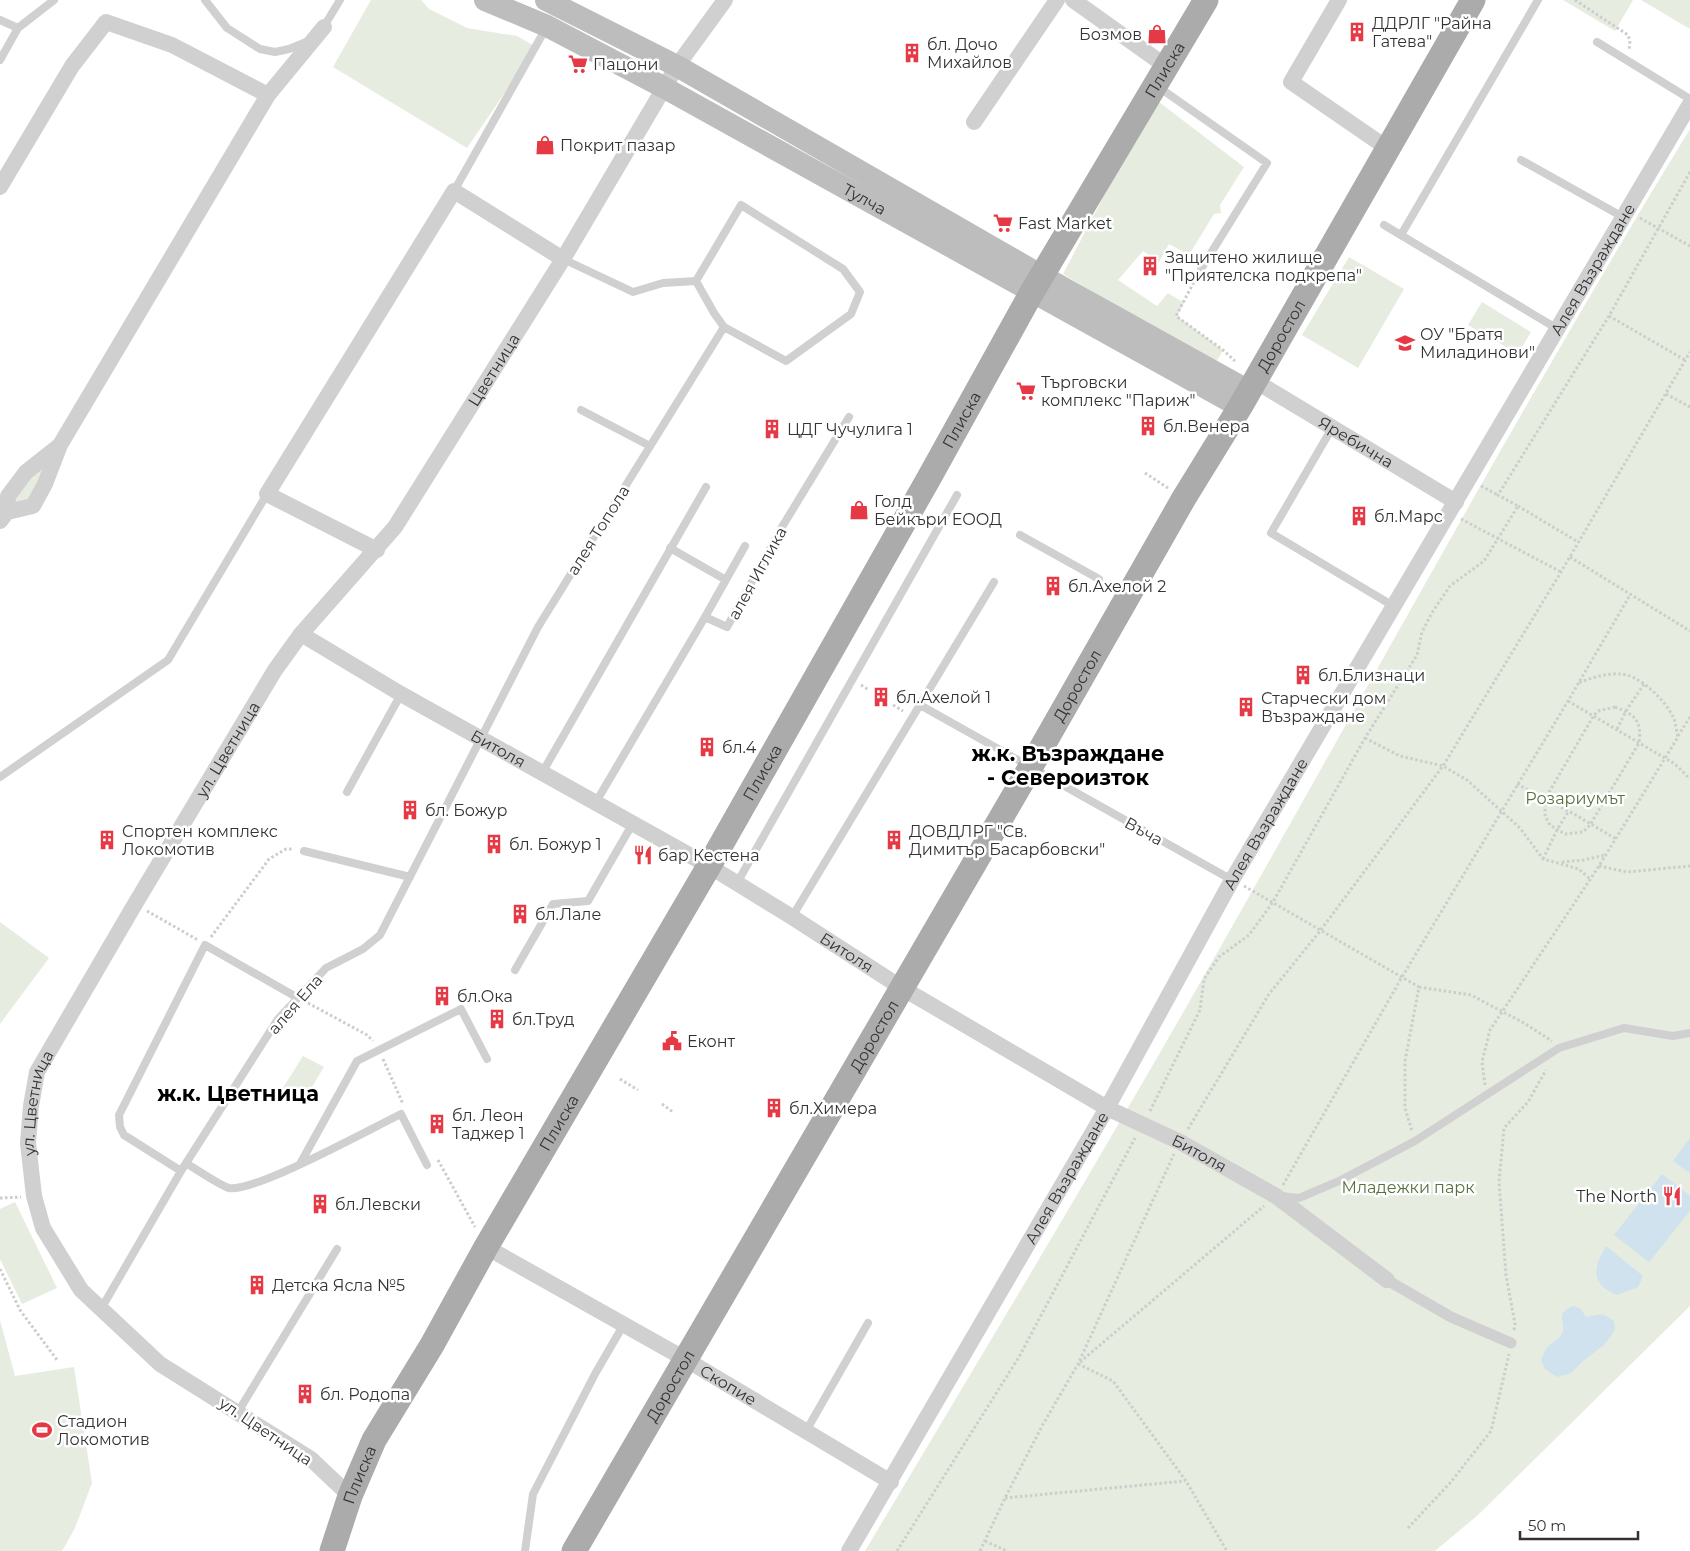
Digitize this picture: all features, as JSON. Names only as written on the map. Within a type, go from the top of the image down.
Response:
[{"type":"main road","name":"Тулча","points":[[484,0],[547,26],[1248,393]]},
{"type":"main road","name":"Тулча","points":[[546,0],[676,66],[1037,284]]},
{"type":"main road","name":"Плиска","points":[[332,1551],[350,1496],[374,1440],[432,1345],[486,1247],[709,866],[930,478],[1037,284],[1206,0]]},
{"type":"main road","name":"Доростол","points":[[574,1551],[1030,768],[1184,498],[1248,393],[1473,0]]},
{"type":"street","name":"Цветница","points":[[301,634],[395,527],[563,259],[676,66],[725,0]]},
{"type":"street","points":[[974,122],[1057,0]]},
{"type":"street","points":[[1073,0],[1161,76]]},
{"type":"street","points":[[1339,0],[1291,82],[1387,148]]},
{"type":"street","points":[[0,187],[72,66],[106,22],[172,45],[268,95]]},
{"type":"street","points":[[4,517],[33,506],[45,484],[60,445],[268,95],[324,27]]},
{"type":"street","name":"Алея Възраждане","points":[[849,1551],[891,1482],[1107,1108],[1232,880],[1395,606],[1556,328],[1690,104]]},
{"type":"street","points":[[376,550],[267,494],[454,191],[563,259]]},
{"type":"street","name":"Яребична","points":[[1248,393],[1332,428],[1453,507]]},
{"type":"street","points":[[4,517],[8,496],[26,472],[60,445]]},
{"type":"street","name":"Битоля","points":[[301,634],[401,694],[709,866],[792,916],[902,988],[1107,1108],[1180,1142],[1276,1196],[1387,1280]]},
{"type":"street","name":"ул. Цветница","points":[[301,634],[274,670],[37,1072],[31,1106],[28,1143],[34,1196],[43,1228],[81,1290],[160,1364],[311,1460],[350,1496]]},
{"type":"street","name":"Скопие","points":[[486,1247],[685,1359],[891,1482]]},
{"type":"street","points":[[1387,1280],[1451,1317],[1511,1343]]},
{"type":"lane","points":[[0,60],[18,28],[54,0]]},
{"type":"lane","points":[[205,0],[227,28],[260,49],[275,52],[304,43],[324,27],[340,0]]},
{"type":"lane","points":[[1401,235],[1538,0]]},
{"type":"lane","points":[[0,20],[18,28]]},
{"type":"lane","points":[[454,191],[547,26]]},
{"type":"lane","points":[[1597,42],[1690,99]]},
{"type":"lane","points":[[1161,76],[1267,163],[1201,268]]},
{"type":"lane","points":[[1521,160],[1625,214]]},
{"type":"lane","points":[[741,205],[843,269],[860,292],[851,314],[786,361],[724,327],[696,281],[741,205]]},
{"type":"lane","points":[[1384,225],[1556,328]]},
{"type":"lane","points":[[563,259],[633,292],[663,283],[696,281]]},
{"type":"lane","name":"алея Топола","points":[[482,739],[538,626],[724,327]]},
{"type":"lane","points":[[581,410],[650,446]]},
{"type":"lane","name":"алея Иглика","points":[[596,802],[705,617],[727,627],[782,527],[849,417]]},
{"type":"lane","points":[[1332,428],[1271,533],[1395,606]]},
{"type":"lane","points":[[542,773],[706,487]]},
{"type":"lane","points":[[0,777],[168,660],[267,494]]},
{"type":"lane","points":[[737,883],[957,495]]},
{"type":"lane","points":[[1020,535],[1099,579]]},
{"type":"lane","points":[[705,617],[745,546]]},
{"type":"lane","points":[[670,548],[726,580]]},
{"type":"lane","points":[[792,916],[994,582]]},
{"type":"lane","points":[[347,792],[401,694]]},
{"type":"lane","name":"Въча","points":[[920,705],[1232,880]]},
{"type":"lane","name":"алея Ела","points":[[101,1309],[181,1171],[278,1020],[326,968],[363,949],[380,936],[482,739]]},
{"type":"lane","points":[[515,970],[553,904],[588,901],[633,823]]},
{"type":"lane","points":[[304,850],[410,877]]},
{"type":"lane","points":[[181,1171],[124,1135],[120,1127],[119,1115],[205,945],[298,998]]},
{"type":"lane","points":[[300,1164],[357,1061],[461,1009],[487,1059]]},
{"type":"lane","points":[[1276,1196],[1299,1198],[1415,1141],[1559,1048],[1624,1028],[1673,1036],[1690,1033]]},
{"type":"lane","points":[[186,1163],[229,1188],[253,1185],[401,1114],[427,1164]]},
{"type":"lane","points":[[238,1412],[337,1249]]},
{"type":"lane","points":[[806,1430],[868,1323]]},
{"type":"lane","points":[[525,1551],[533,1494],[595,1374],[624,1324]]},
{"type":"path","points":[[1575,0],[1628,35],[1630,49],[1626,59]]},
{"type":"path","points":[[1578,542],[1498,495],[1609,316],[1690,172]]},
{"type":"path","points":[[1625,214],[1658,228],[1690,246]]},
{"type":"path","points":[[1201,268],[1176,316],[1223,350],[1248,393]]},
{"type":"path","points":[[1609,316],[1685,360]]},
{"type":"path","points":[[980,1551],[1042,1426],[1078,1364],[1180,1142],[1269,994],[1320,931],[1442,766],[1570,557],[1690,352]]},
{"type":"path","points":[[1666,394],[1690,407]]},
{"type":"path","points":[[1145,473],[1184,498]]},
{"type":"path","points":[[897,1551],[1019,1357],[1160,1092],[1200,1010],[1204,979],[1219,958],[1249,935],[1273,902],[1365,738],[1417,655],[1422,632],[1433,611],[1450,586],[1484,562],[1518,506]]},
{"type":"path","points":[[1453,507],[1498,540],[1561,572]]},
{"type":"path","points":[[1570,557],[1690,631]]},
{"type":"path","points":[[1078,1364],[1276,1196],[1402,976],[1630,595]]},
{"type":"path","points":[[1578,684],[1592,678],[1622,674],[1644,684],[1663,700],[1674,718],[1678,737]]},
{"type":"path","points":[[1617,729],[1626,711],[1644,684]]},
{"type":"path","points":[[1568,701],[1675,764],[1690,779]]},
{"type":"path","points":[[1616,707],[1626,711],[1639,723],[1639,743],[1590,824],[1583,832],[1565,834],[1557,830],[1550,825],[1545,816],[1545,799],[1594,715],[1606,708],[1616,707]]},
{"type":"path","points":[[1486,1096],[1482,1062],[1490,1030],[1599,866],[1690,717]]},
{"type":"path","points":[[1365,738],[1400,756],[1442,766],[1467,780],[1520,828],[1543,859],[1579,869],[1590,879]]},
{"type":"path","points":[[1517,784],[1616,839]]},
{"type":"path","points":[[1543,859],[1568,812]]},
{"type":"path","points":[[135,904],[205,945],[269,860],[286,849],[304,850]]},
{"type":"path","points":[[1559,862],[1584,860],[1606,855]]},
{"type":"path","points":[[1599,866],[1627,872],[1690,866]]},
{"type":"path","points":[[1232,880],[1419,987],[1471,995],[1503,1011],[1552,1041],[1559,1048],[1528,1102],[1504,1128],[1499,1182],[1506,1275],[1515,1324],[1504,1383],[1491,1431],[1450,1483],[1408,1528]]},
{"type":"path","points":[[1415,1141],[1405,1108],[1405,1062],[1419,987]]},
{"type":"path","points":[[620,1079],[638,1090]]},
{"type":"path","points":[[662,1104],[673,1112]]},
{"type":"path","points":[[0,1269],[20,1310],[57,1360]]},
{"type":"path","points":[[1078,1364],[1113,1381],[1186,1481],[1227,1551]]},
{"type":"path","points":[[1005,1498],[1186,1481]]},
{"type":"path","points":[[985,1541],[1008,1551]]},
{"type":"green space","points":[[371,0],[421,0],[429,9],[467,28],[517,36],[536,47],[467,148],[333,67]]},
{"type":"green space","points":[[1563,0],[1633,0],[1615,31]]},
{"type":"green space","points":[[1641,0],[1690,0],[1690,29]]},
{"type":"green space","points":[[1155,99],[1244,167],[1220,205],[1221,213],[1214,214],[1189,255],[1169,244],[1159,262],[1143,251],[1118,280],[1157,306],[1168,293],[1184,303],[1177,316],[1223,350],[1215,364],[1063,274]]},
{"type":"green space","name":"Младежки парк","points":[[1690,129],[1690,1306],[1478,1515],[1435,1551],[865,1551],[1143,1082],[1550,365]]},
{"type":"green space","points":[[1349,257],[1404,289],[1358,368],[1302,335]]},
{"type":"green space","points":[[1482,302],[1531,332],[1518,354],[1468,325]]},
{"type":"green space","points":[[50,466],[35,501],[9,505],[26,475]]},
{"type":"green space","points":[[0,922],[49,958],[0,1024]]},
{"type":"green space","points":[[303,1056],[324,1067],[301,1105],[281,1091]]},
{"type":"green space","points":[[15,1202],[57,1288],[22,1304],[0,1259],[0,1209]]},
{"type":"green space","name":"Стадион Локомотив","points":[[0,1320],[15,1376],[74,1367],[92,1483],[75,1528],[62,1551],[0,1551]]},
{"type":"water","points":[[1690,1138],[1690,1173],[1673,1161]]},
{"type":"water","points":[[1662,1174],[1690,1196],[1690,1211],[1649,1262],[1614,1235]]},
{"type":"water","points":[[1606,1246],[1643,1276],[1638,1287],[1617,1295],[1602,1286],[1596,1275],[1598,1261]]},
{"type":"water","points":[[1573,1306],[1580,1308],[1586,1317],[1601,1314],[1606,1316],[1614,1321],[1615,1330],[1605,1344],[1571,1373],[1557,1377],[1545,1369],[1541,1360],[1546,1349],[1561,1335],[1563,1330],[1563,1312]]},
{"type":"place","name":"ДДРЛГ \"Райна Гатева\"","points":[[1357,32]]},
{"type":"place","name":"Бозмов","points":[[1157,34]]},
{"type":"place","name":"бл. Дочо Михайлов","points":[[912,53]]},
{"type":"place","name":"Пацони","points":[[578,64]]},
{"type":"place","name":"Покрит пазар","points":[[545,145]]},
{"type":"place","name":"Fast Market","points":[[1003,223]]},
{"type":"place","name":"Защитено жилище \"Приятелска подкрепа\"","points":[[1150,266]]},
{"type":"place","name":"ОУ \"Братя Миладинови\"","points":[[1405,343]]},
{"type":"place","name":"Търговски комплекс \"Париж\"","points":[[1026,391]]},
{"type":"place","name":"бл.Венера","points":[[1148,426]]},
{"type":"place","name":"ЦДГ Чучулига 1","points":[[772,429]]},
{"type":"place","name":"Голд Бейкъри ЕООД","points":[[859,510]]},
{"type":"place","name":"бл.Марс","points":[[1359,516]]},
{"type":"place","name":"бл.Ахелой 2","points":[[1053,586]]},
{"type":"place","name":"бл.Близнаци","points":[[1303,675]]},
{"type":"place","name":"бл.Ахелой 1","points":[[881,697]]},
{"type":"place","name":"Старчески дом Възраждане","points":[[1246,707]]},
{"type":"place","name":"бл.4","points":[[707,747]]},
{"type":"place","name":"бл. Божур","points":[[410,810]]},
{"type":"place","name":"Спортен комплекс Локомотив","points":[[107,840]]},
{"type":"place","name":"ДОВДЛРГ \"Св. Димитър Басарбовски\"","points":[[894,840]]},
{"type":"place","name":"бл. Божур 1","points":[[494,844]]},
{"type":"place","name":"бар Кестена","points":[[643,855]]},
{"type":"place","name":"бл.Лале","points":[[520,914]]},
{"type":"place","name":"бл.Ока","points":[[442,996]]},
{"type":"place","name":"бл.Труд","points":[[497,1019]]},
{"type":"place","name":"Еконт","points":[[672,1041]]},
{"type":"place","name":"бл.Химера","points":[[774,1108]]},
{"type":"place","name":"бл. Леон Таджер 1","points":[[437,1124]]},
{"type":"place","name":"The North","points":[[1672,1196]]},
{"type":"place","name":"бл.Левски","points":[[320,1204]]},
{"type":"place","name":"Детска Ясла №5","points":[[257,1285]]},
{"type":"place","name":"бл. Родопа","points":[[305,1394]]},
{"type":"place","name":"Стадион Локомотив","points":[[42,1430]]},
{"type":"district","name":"ж.к. Възраждане - Североизток","points":[[1068,766]]},
{"type":"district","name":"ж.к. Цветница","points":[[238,1094]]},
{"type":"park label","name":"Розариумът","points":[[1575,798]]}]
